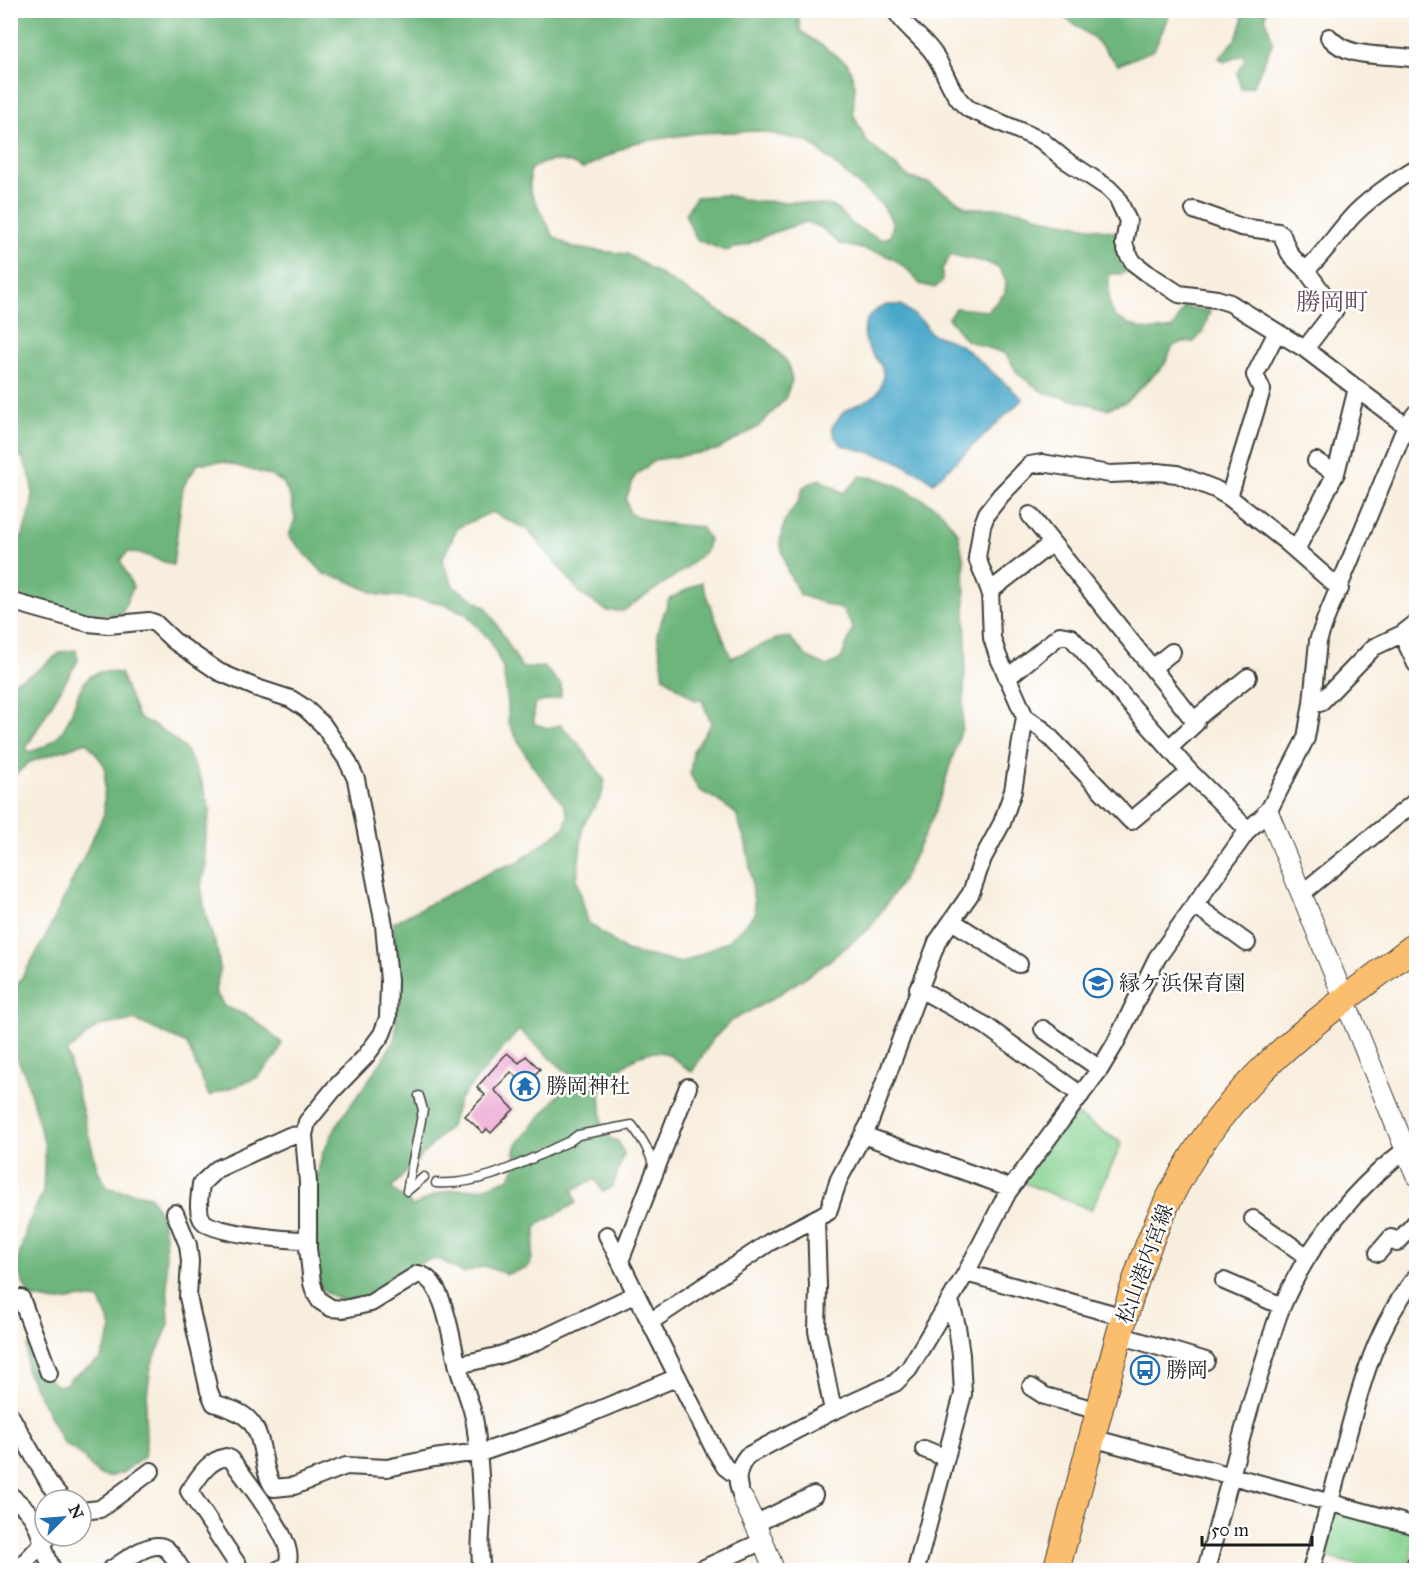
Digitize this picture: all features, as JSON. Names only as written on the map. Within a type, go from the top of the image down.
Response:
[{"type":"main road","name":"松山港内宮線","points":[[1056,1570],[1138,1271],[1164,1207],[1191,1159],[1232,1103],[1263,1071],[1307,1030],[1416,945]]},
{"type":"street","points":[[774,1570],[737,1486],[740,1465],[747,1456],[903,1377],[919,1355],[966,1273],[1011,1188],[1100,1069],[1115,1044],[1157,958],[1248,830],[1268,812],[1306,738],[1318,640],[1411,419],[1357,388],[1305,349],[1230,303],[1218,299],[1179,294],[1134,264],[1124,244],[1128,221],[1117,197],[1108,188],[1064,159],[1041,140],[969,109],[959,102],[936,56],[903,23],[897,10]]},
{"type":"street","points":[[1329,37],[1335,44],[1367,56],[1416,59]]},
{"type":"street","points":[[1306,270],[1317,260],[1350,218],[1416,168]]},
{"type":"street","points":[[1194,210],[1241,227],[1278,232],[1282,236],[1285,248],[1292,258],[1306,270],[1335,310],[1305,349]]},
{"type":"street","points":[[1229,497],[1262,390],[1255,375],[1277,333]]},
{"type":"street","points":[[1296,550],[1336,473],[1357,388]]},
{"type":"street","points":[[1316,461],[1336,473]]},
{"type":"street","points":[[650,1322],[770,1242],[828,1212],[839,1179],[869,1124],[937,942],[971,893],[983,858],[1002,824],[1013,791],[1024,717],[992,638],[990,591],[977,558],[982,526],[987,513],[1001,495],[1030,465],[1042,463],[1110,474],[1177,474],[1229,497],[1296,550],[1340,590]]},
{"type":"street","points":[[1030,515],[1196,723],[1168,748]]},
{"type":"street","points":[[990,591],[1052,543]]},
{"type":"street","points":[[10,601],[88,623],[109,625],[148,621],[155,623],[174,641],[219,672],[291,699],[323,725],[347,760],[356,779],[384,925],[389,981],[388,1018],[382,1034],[365,1057],[311,1114],[307,1122],[304,1135],[312,1283],[320,1301],[331,1308],[344,1309],[371,1303],[418,1274],[423,1275],[431,1284],[441,1302],[450,1328],[458,1365],[473,1413],[482,1512],[480,1560],[482,1570]]},
{"type":"street","points":[[1312,703],[1320,703],[1374,647],[1402,634],[1416,623]]},
{"type":"street","points":[[1402,634],[1416,664]]},
{"type":"street","points":[[1007,678],[1059,635],[1071,637],[1190,772],[1248,830]]},
{"type":"street","points":[[1152,668],[1172,652]]},
{"type":"street","points":[[1194,720],[1248,677]]},
{"type":"street","points":[[1024,717],[1042,729],[1131,821],[1190,772]]},
{"type":"street","points":[[1301,894],[1416,801]]},
{"type":"street","points":[[1268,812],[1344,1000],[1411,1146],[1416,1174]]},
{"type":"street","points":[[1195,905],[1247,943]]},
{"type":"street","points":[[952,921],[1019,964]]},
{"type":"street","points":[[918,988],[986,1026],[1081,1095]]},
{"type":"street","points":[[1043,1029],[1100,1069]]},
{"type":"street","points":[[620,1261],[688,1087]]},
{"type":"street","points":[[304,1135],[289,1136],[217,1169],[201,1184],[200,1214],[203,1221],[213,1227],[272,1239],[308,1240]]},
{"type":"street","points":[[862,1135],[1011,1188]]},
{"type":"street","points":[[1206,1570],[1253,1396],[1282,1306],[1318,1241],[1355,1195],[1411,1146]]},
{"type":"street","points":[[200,1200],[171,1213],[188,1245],[190,1261],[188,1297],[210,1392],[214,1403],[250,1420],[258,1436],[267,1476],[274,1488],[294,1486],[346,1466],[387,1468],[434,1458],[486,1451],[566,1424],[678,1377]]},
{"type":"street","points":[[816,1218],[818,1331],[833,1412]]},
{"type":"street","points":[[1253,1220],[1308,1257]]},
{"type":"street","points":[[1378,1253],[1391,1238],[1397,1243],[1416,1222]]},
{"type":"street","points":[[607,1235],[714,1449],[725,1467],[737,1476]]},
{"type":"street","points":[[966,1273],[1122,1326],[1206,1361]]},
{"type":"street","points":[[1311,1570],[1365,1372],[1383,1328],[1401,1295],[1416,1277]]},
{"type":"street","points":[[1224,1281],[1282,1306]]},
{"type":"street","points":[[458,1365],[497,1356],[531,1344],[636,1294]]},
{"type":"street","points":[[10,1302],[21,1298],[49,1373]]},
{"type":"street","points":[[916,1570],[963,1394],[959,1335],[950,1301]]},
{"type":"street","points":[[1032,1387],[1046,1396],[1099,1411]]},
{"type":"street","points":[[10,1415],[53,1488]]},
{"type":"street","points":[[1092,1438],[1416,1526]]},
{"type":"street","points":[[924,1449],[946,1458]]},
{"type":"street","points":[[241,1570],[189,1491],[207,1465],[219,1458],[226,1457],[231,1460],[286,1540],[289,1560],[286,1566],[278,1570]]},
{"type":"street","points":[[93,1510],[99,1509],[151,1471]]},
{"type":"street","points":[[10,1495],[29,1513],[33,1520]]},
{"type":"street","points":[[700,1570],[814,1495]]},
{"type":"street","points":[[110,1570],[143,1549],[160,1546],[166,1549],[182,1570]]},
{"type":"street","points":[[17,1570],[38,1548]]},
{"type":"street","points":[[48,1548],[53,1570]]},
{"type":"street","points":[[1414,1570],[1416,1563]]},
{"type":"lane","points":[[419,1096],[423,1110],[407,1191],[424,1177]]},
{"type":"lane","points":[[436,1183],[453,1184],[478,1180],[570,1141],[578,1135],[632,1125],[652,1156],[655,1172]]},
{"type":"green space","points":[[11,11],[797,11],[801,31],[848,64],[855,85],[853,113],[866,141],[910,178],[929,183],[968,208],[1003,208],[1024,211],[1046,219],[1116,232],[1129,271],[1109,274],[1109,302],[1115,317],[1130,324],[1150,330],[1173,328],[1184,307],[1210,311],[1203,332],[1194,342],[1182,342],[1173,346],[1165,364],[1126,402],[1107,409],[1043,392],[1018,374],[1006,354],[966,340],[948,318],[956,308],[988,311],[1005,293],[1006,282],[1000,269],[986,262],[951,255],[942,269],[942,282],[935,288],[920,284],[894,259],[880,253],[840,244],[820,227],[806,222],[725,251],[696,239],[685,214],[696,197],[726,195],[751,201],[833,206],[856,227],[880,239],[890,237],[893,223],[883,206],[809,142],[759,131],[697,133],[633,143],[583,169],[570,163],[556,161],[543,163],[530,170],[530,191],[554,237],[573,248],[627,254],[767,340],[788,363],[792,380],[785,399],[758,427],[717,450],[655,460],[635,476],[626,499],[630,514],[658,523],[701,527],[709,539],[705,552],[685,569],[623,611],[607,611],[581,594],[528,530],[492,512],[457,528],[442,561],[454,587],[487,608],[522,668],[544,667],[561,685],[561,697],[534,704],[534,724],[548,728],[561,725],[582,748],[605,781],[601,797],[583,825],[577,880],[588,922],[626,951],[682,963],[728,941],[755,914],[746,844],[736,814],[699,790],[690,774],[693,751],[711,724],[702,700],[695,700],[664,677],[657,633],[669,599],[701,582],[731,658],[776,639],[790,637],[806,656],[827,666],[841,659],[853,628],[843,610],[800,595],[787,570],[780,542],[785,520],[799,501],[803,487],[819,479],[844,493],[861,476],[880,479],[901,487],[939,509],[958,533],[964,561],[966,652],[962,728],[936,810],[904,878],[870,928],[824,965],[770,1000],[731,1021],[713,1039],[692,1072],[667,1054],[645,1053],[620,1069],[600,1091],[602,1124],[608,1137],[618,1141],[624,1154],[613,1186],[603,1192],[595,1179],[573,1190],[576,1203],[537,1225],[531,1262],[527,1268],[506,1274],[484,1266],[463,1273],[439,1259],[425,1261],[407,1269],[381,1291],[345,1301],[326,1293],[321,1286],[314,1260],[315,1183],[323,1152],[340,1120],[395,1039],[398,991],[393,923],[496,869],[517,863],[564,828],[568,816],[564,805],[531,764],[508,722],[503,668],[490,640],[465,613],[440,603],[379,595],[344,579],[324,574],[289,536],[295,519],[291,499],[283,482],[269,475],[223,462],[198,463],[183,487],[173,565],[139,553],[128,552],[120,560],[133,587],[121,615],[80,613],[43,607],[12,591],[10,588],[10,551],[23,535],[32,503],[32,482],[23,459],[10,445]],"holes":[[[519,1030],[573,1078],[517,1144],[515,1152],[517,1162],[510,1178],[483,1188],[452,1190],[435,1195],[413,1206],[391,1188],[451,1125],[459,1100]]]},
{"type":"green space","points":[[1055,11],[1171,11],[1154,50],[1118,65],[1095,39]]},
{"type":"green space","points":[[1242,11],[1266,11],[1265,17],[1273,42],[1253,86],[1241,89],[1237,73],[1245,60],[1243,55],[1224,62],[1219,58],[1240,31]]},
{"type":"green space","points":[[76,650],[78,660],[26,748],[29,752],[46,745],[58,736],[66,725],[86,680],[99,672],[120,673],[138,717],[164,731],[185,749],[201,780],[210,810],[204,847],[206,866],[201,885],[206,917],[217,949],[220,970],[215,991],[224,1006],[250,1017],[282,1043],[278,1054],[258,1077],[209,1096],[187,1044],[135,1020],[98,1026],[67,1052],[98,1171],[108,1188],[150,1196],[161,1215],[165,1234],[169,1324],[151,1366],[145,1410],[144,1457],[122,1473],[109,1477],[99,1475],[80,1454],[63,1443],[26,1370],[27,1346],[33,1345],[48,1378],[57,1386],[66,1384],[72,1377],[100,1360],[112,1330],[100,1300],[82,1298],[56,1302],[30,1297],[16,1268],[27,1226],[43,1192],[45,1146],[26,1077],[10,1043],[11,996],[44,940],[104,814],[105,766],[87,742],[30,762],[11,778],[11,683],[34,673],[61,652]]},
{"type":"green space","points":[[1072,1112],[1122,1143],[1091,1210],[1022,1182]]},
{"type":"green space","points":[[1332,1506],[1416,1530],[1408,1570],[1376,1570],[1318,1555]]},
{"type":"water","points":[[886,305],[901,305],[924,323],[930,333],[961,345],[1023,399],[933,483],[893,459],[842,445],[834,436],[832,427],[842,414],[870,399],[881,386],[882,367],[867,345],[864,331],[870,316]]},
{"type":"building","points":[[507,1053],[519,1063],[526,1056],[540,1069],[525,1085],[511,1072],[494,1090],[514,1109],[491,1133],[487,1129],[483,1133],[465,1116],[485,1095],[477,1087]]},
{"type":"place","name":"縁ケ浜保育園","points":[[1098,983]]},
{"type":"place","name":"勝岡神社","points":[[525,1086]]},
{"type":"place","name":"勝岡","points":[[1145,1370]]},
{"type":"district","name":"勝岡町","points":[[1332,302]]}]
